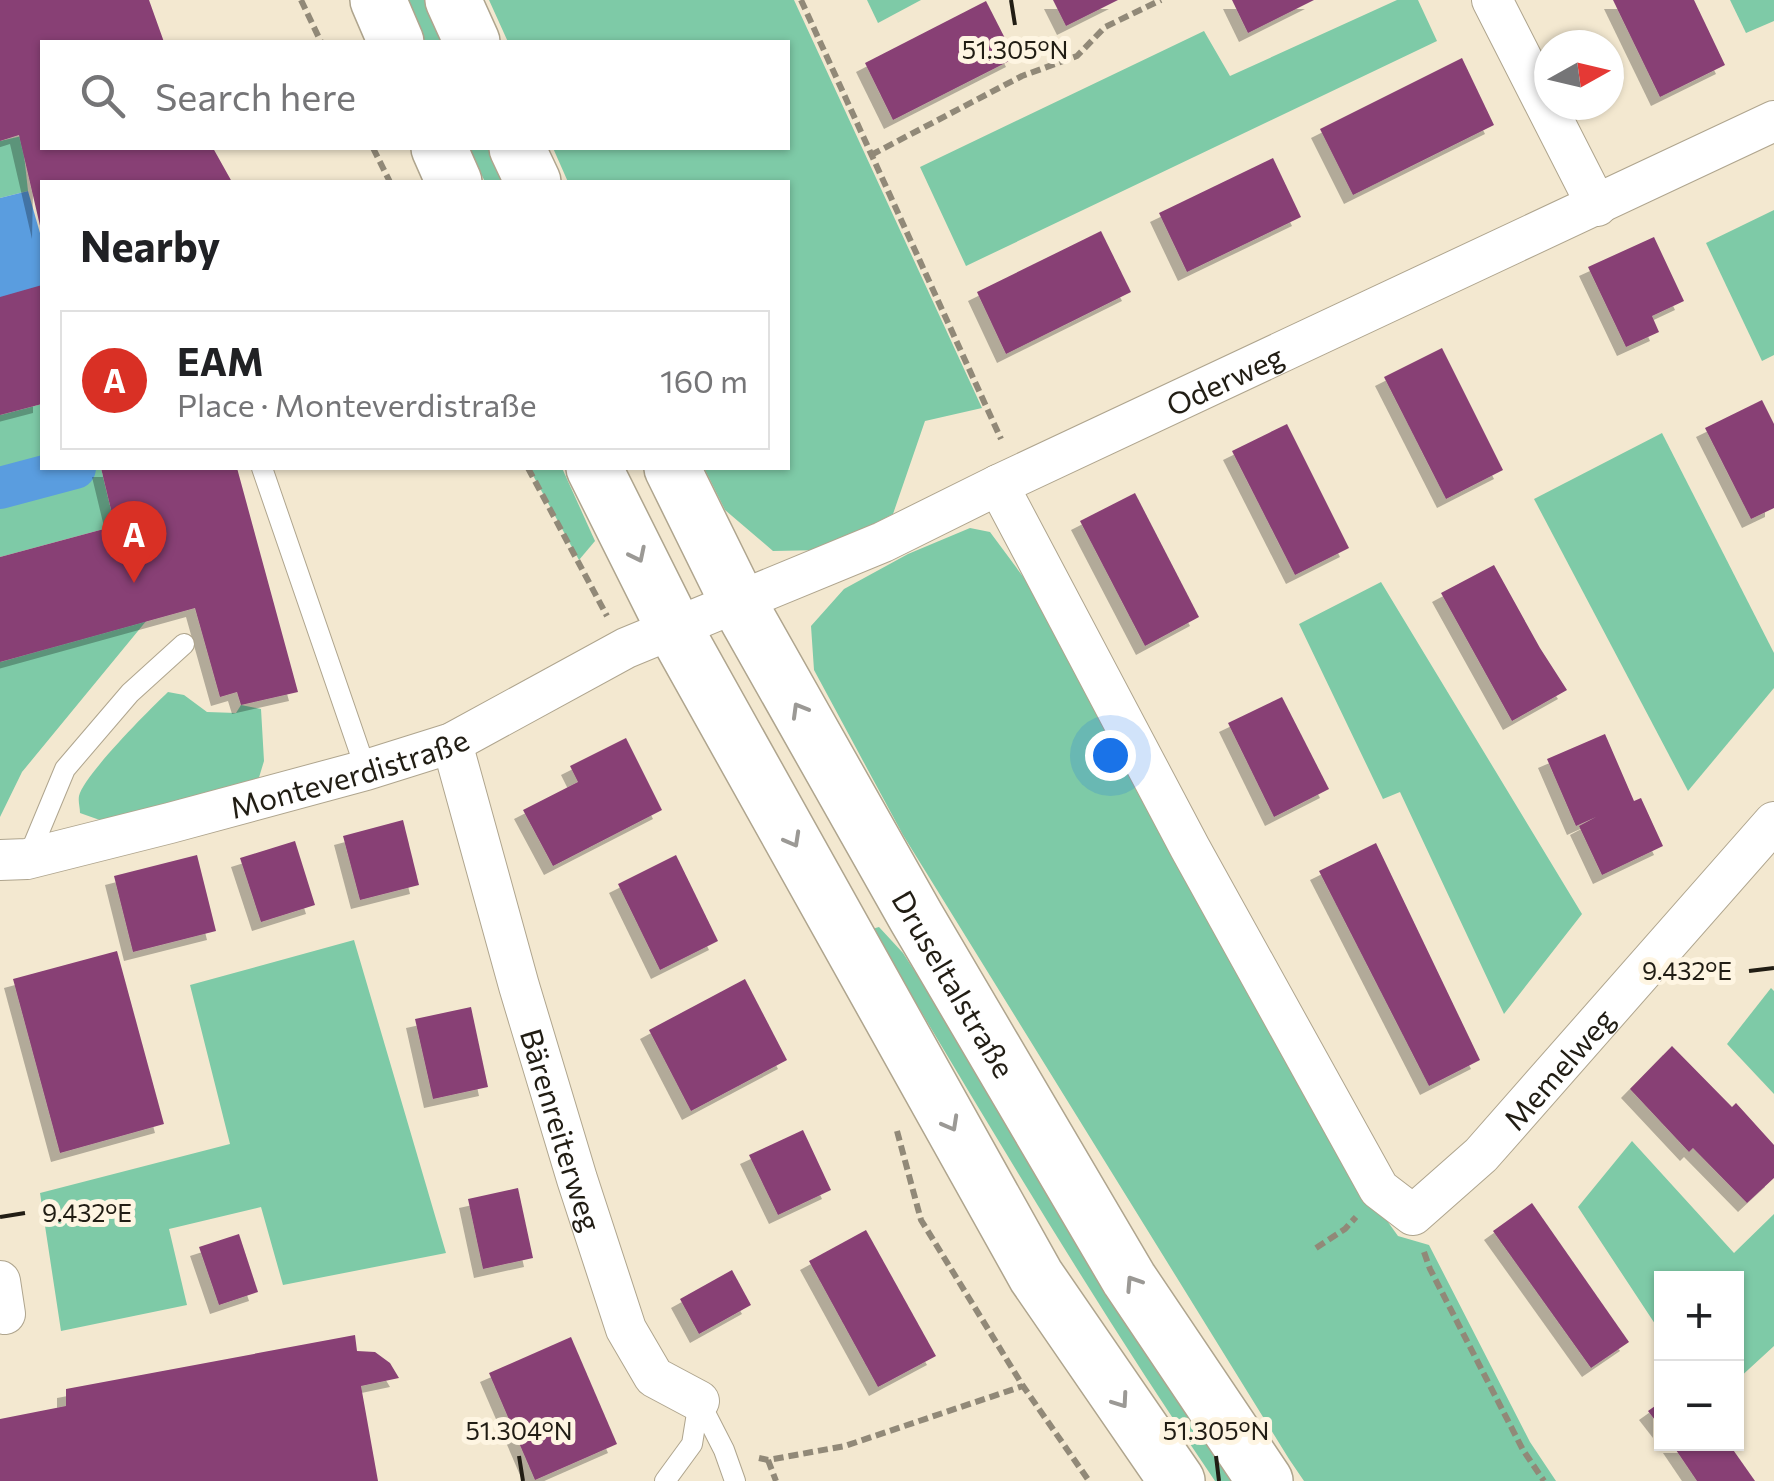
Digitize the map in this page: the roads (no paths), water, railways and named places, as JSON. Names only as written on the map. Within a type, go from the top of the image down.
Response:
[{"type":"main road","points":[[378,0],[395,40]]},
{"type":"main road","points":[[453,0],[471,40]]},
{"type":"main road","points":[[441,150],[453,180]]},
{"type":"main road","points":[[518,150],[532,180]]},
{"type":"main road","points":[[595,470],[674,628],[1036,1276],[1177,1481]]},
{"type":"main road","name":"Druseltalstraße","points":[[673,470],[738,602],[916,917],[1119,1262],[1265,1481]]},
{"type":"street","points":[[1492,0],[1597,206]]},
{"type":"street","name":"Oderweg","points":[[674,628],[883,542],[1774,121]]},
{"type":"street","name":"Memelweg","points":[[998,485],[1190,848],[1380,1189],[1413,1215],[1481,1155],[1774,822]]},
{"type":"street","name":"Monteverdistraße","points":[[14,860],[366,770],[452,743],[626,648],[674,628]]},
{"type":"street","name":"Bärenreiterweg","points":[[452,743],[518,986],[626,1329],[654,1377],[700,1400]]},
{"type":"lane","points":[[263,470],[366,770]]},
{"type":"lane","points":[[14,860],[65,770],[130,694],[184,644]]},
{"type":"lane","points":[[700,1400],[735,1481]]},
{"type":"lane","points":[[665,1481],[692,1444],[700,1400]]},
{"type":"water","points":[[28,191],[40,233],[40,288],[0,299],[0,198]]},
{"type":"waterway","points":[[0,488],[68,470]]},
{"type":"place","name":"EAM","points":[[134,583]]}]
